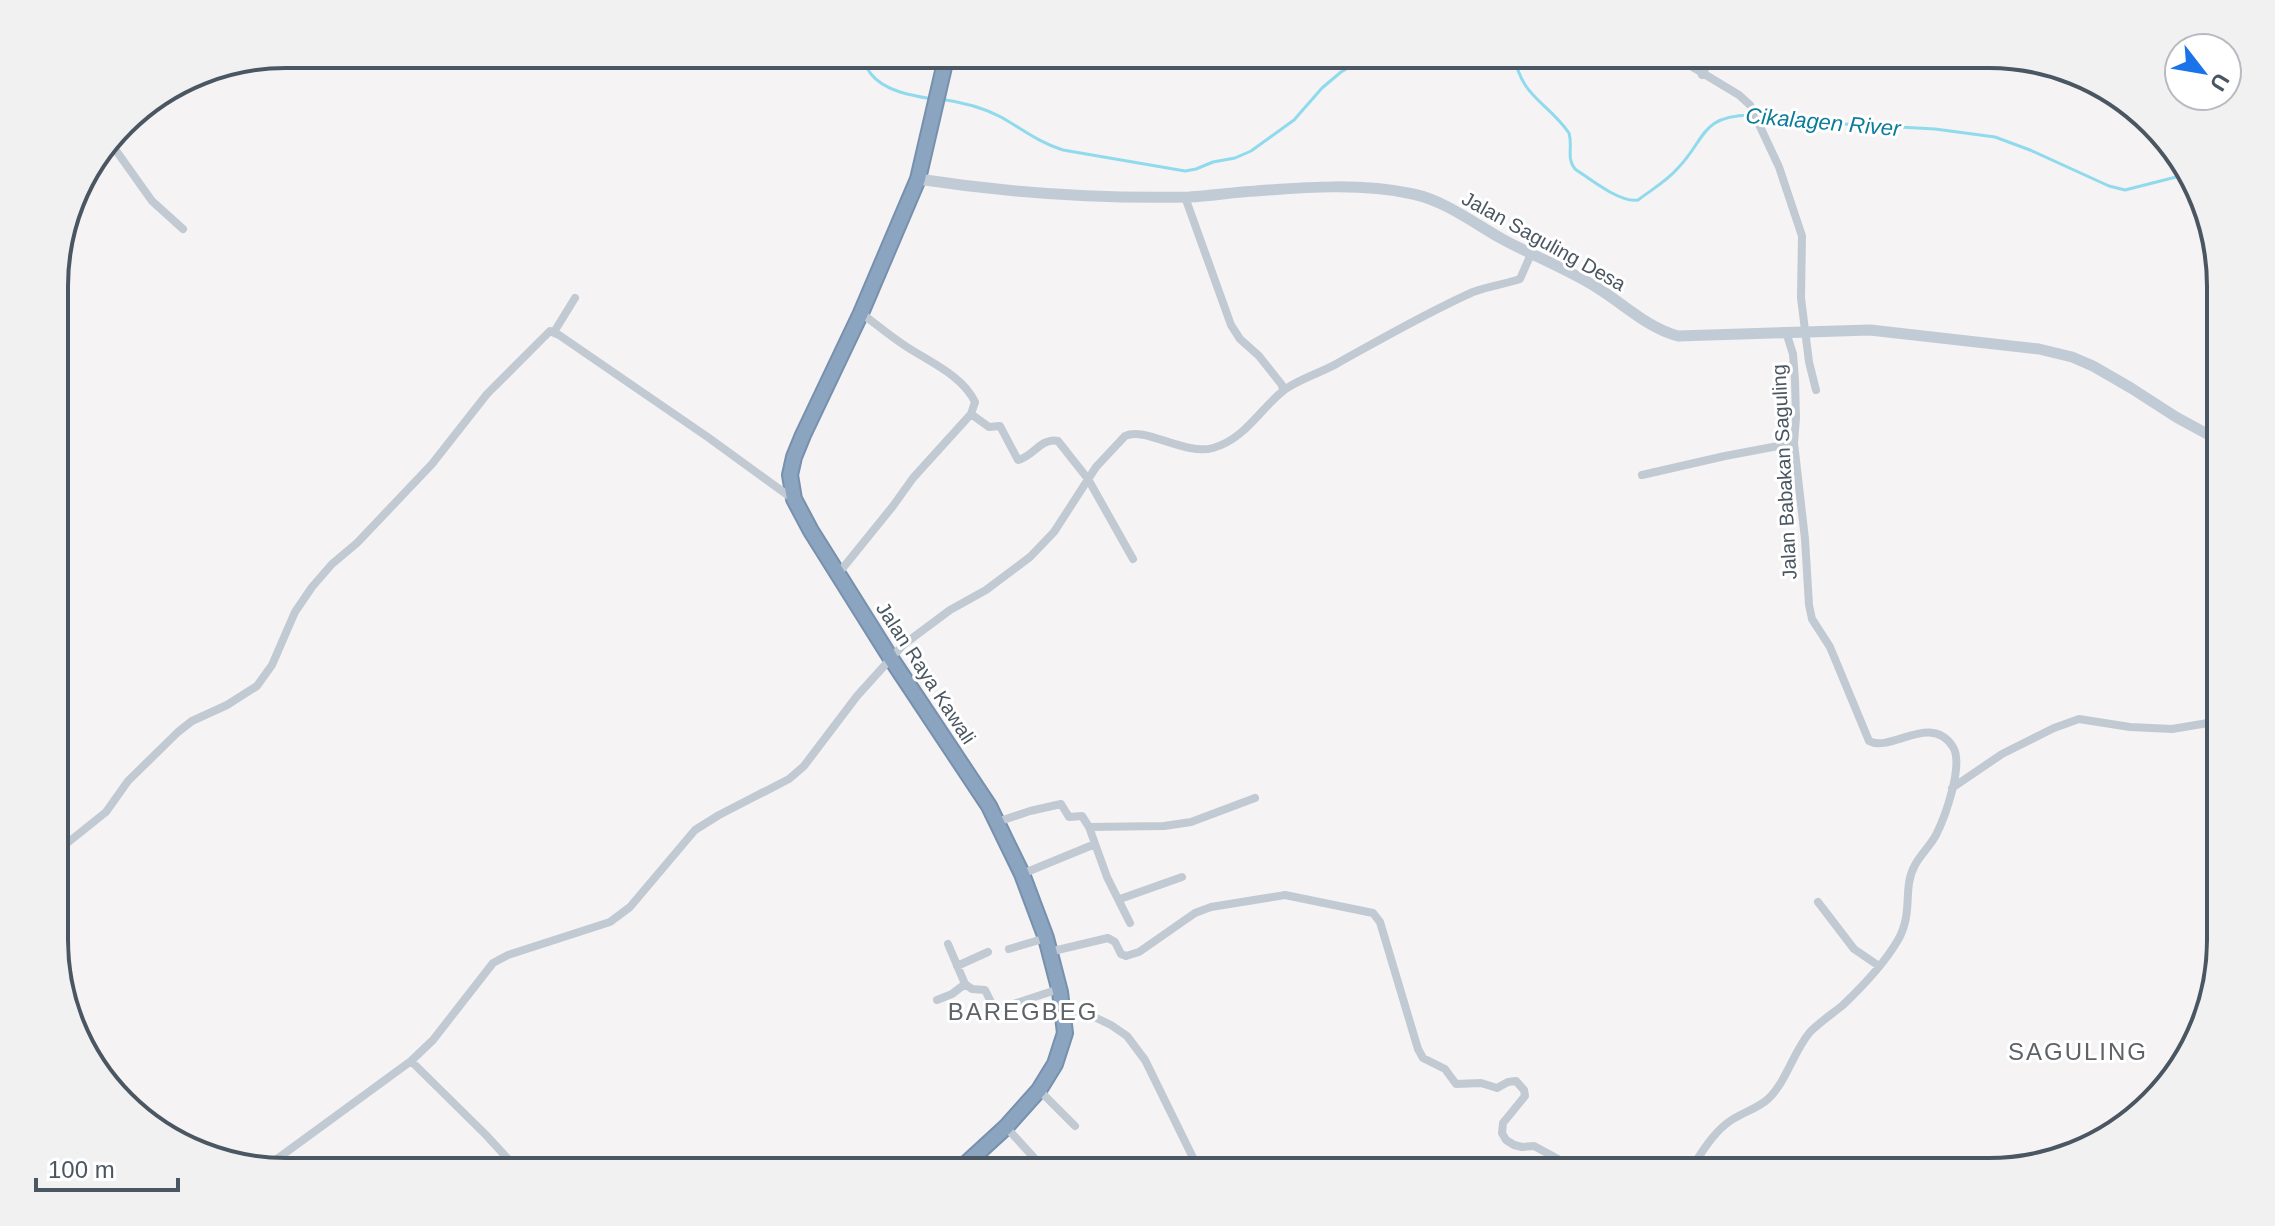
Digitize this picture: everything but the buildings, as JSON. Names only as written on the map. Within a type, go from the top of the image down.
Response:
[{"type":"highway","name":"Jalan Raya Kawali","points":[[944,68],[918,179],[861,313],[794,457],[790,475],[794,499],[838,574],[989,806],[1022,874],[1048,945],[1059,989],[1065,1033],[1055,1064],[1039,1090],[972,1158]]},
{"type":"street","points":[[1692,68],[1739,95],[1752,109],[1779,167],[1802,236],[1801,298],[1816,390]]},
{"type":"street","points":[[1702,75],[1706,68]]},
{"type":"street","points":[[116,150],[152,201],[183,229]]},
{"type":"street","name":"Jalan Saguling Desa","points":[[918,179],[1006,192],[1099,197],[1185,197],[1270,190],[1385,188],[1417,195],[1448,207],[1594,286],[1661,331],[1678,336],[1870,330],[2039,349],[2072,357],[2118,380],[2207,434]]},
{"type":"street","points":[[1185,197],[1231,325],[1240,339],[1275,375],[1283,391]]},
{"type":"street","points":[[278,1158],[411,1061],[433,1040],[493,963],[508,955],[610,922],[630,907],[695,830],[789,779],[804,766],[890,657],[914,635],[986,590],[1030,557],[1054,532],[1096,467],[1129,433],[1190,448],[1211,449],[1225,443],[1283,391],[1474,292],[1519,280],[1531,254]]},
{"type":"street","points":[[554,332],[575,298]]},
{"type":"street","points":[[838,574],[913,478],[971,414],[975,402],[962,385],[946,372],[861,313]]},
{"type":"street","points":[[68,842],[106,812],[128,781],[178,732],[192,721],[227,705],[257,686],[272,665],[295,612],[312,587],[432,464],[487,394],[550,331],[794,499]]},
{"type":"street","name":"Jalan Babakan Saguling","points":[[1786,332],[1793,354],[1794,443],[1812,619],[1830,647],[1869,741],[1879,744],[1920,732],[1942,738],[1952,746],[1955,754],[1952,789]]},
{"type":"street","points":[[971,414],[989,427],[1000,426],[1018,460],[1024,459],[1046,441],[1058,441],[1088,479],[1133,559]]},
{"type":"street","points":[[1642,475],[1794,443]]},
{"type":"street","points":[[1698,1158],[1727,1123],[1768,1099],[1812,1031],[1864,984],[1897,942],[1906,923],[1909,875],[1934,838],[1952,789],[2002,754],[2079,719],[2130,727],[2172,729],[2207,723]]},
{"type":"street","points":[[1089,827],[1164,826],[1191,822],[1255,798]]},
{"type":"street","points":[[997,822],[1062,804],[1068,817],[1080,815],[1089,827],[1107,877],[1130,923]]},
{"type":"street","points":[[1022,874],[1095,844]]},
{"type":"street","points":[[1120,899],[1182,877]]},
{"type":"street","points":[[1009,949],[1111,938],[1121,954],[1134,954],[1195,913],[1211,907],[1285,895],[1373,913],[1380,922],[1423,1058],[1445,1069],[1459,1085],[1481,1083],[1497,1088],[1516,1081],[1525,1096],[1503,1123],[1502,1133],[1514,1145],[1534,1146],[1556,1158]]},
{"type":"street","points":[[1818,902],[1854,949],[1879,966]]},
{"type":"street","points":[[948,944],[965,984],[972,989],[983,989],[992,1007],[999,1010],[1059,989]]},
{"type":"street","points":[[957,966],[988,952]]},
{"type":"street","points":[[937,1000],[965,984]]},
{"type":"street","points":[[1063,1011],[1092,1016],[1127,1036],[1145,1060],[1193,1158]]},
{"type":"street","points":[[411,1061],[507,1158]]},
{"type":"street","points":[[1039,1090],[1075,1126]]},
{"type":"street","points":[[1006,1127],[1034,1158]]},
{"type":"waterway","name":"Cikalagen River","points":[[867,68],[891,89],[933,99]]},
{"type":"waterway","name":"Cikalagen River","points":[[940,99],[987,110],[1063,150],[1185,171],[1251,151],[1294,120],[1322,88],[1348,68]]},
{"type":"waterway","name":"Cikalagen River","points":[[1517,68],[1529,90],[1569,133],[1571,161],[1575,169],[1605,189],[1631,200],[1638,200],[1669,177],[1713,125],[1734,116],[1750,115]]},
{"type":"waterway","name":"Cikalagen River","points":[[1758,114],[1995,137],[2125,190],[2177,177]]},
{"type":"district","name":"BAREGBEG","points":[[1023,1011]]},
{"type":"district","name":"SAGULING","points":[[2078,1051]]}]
